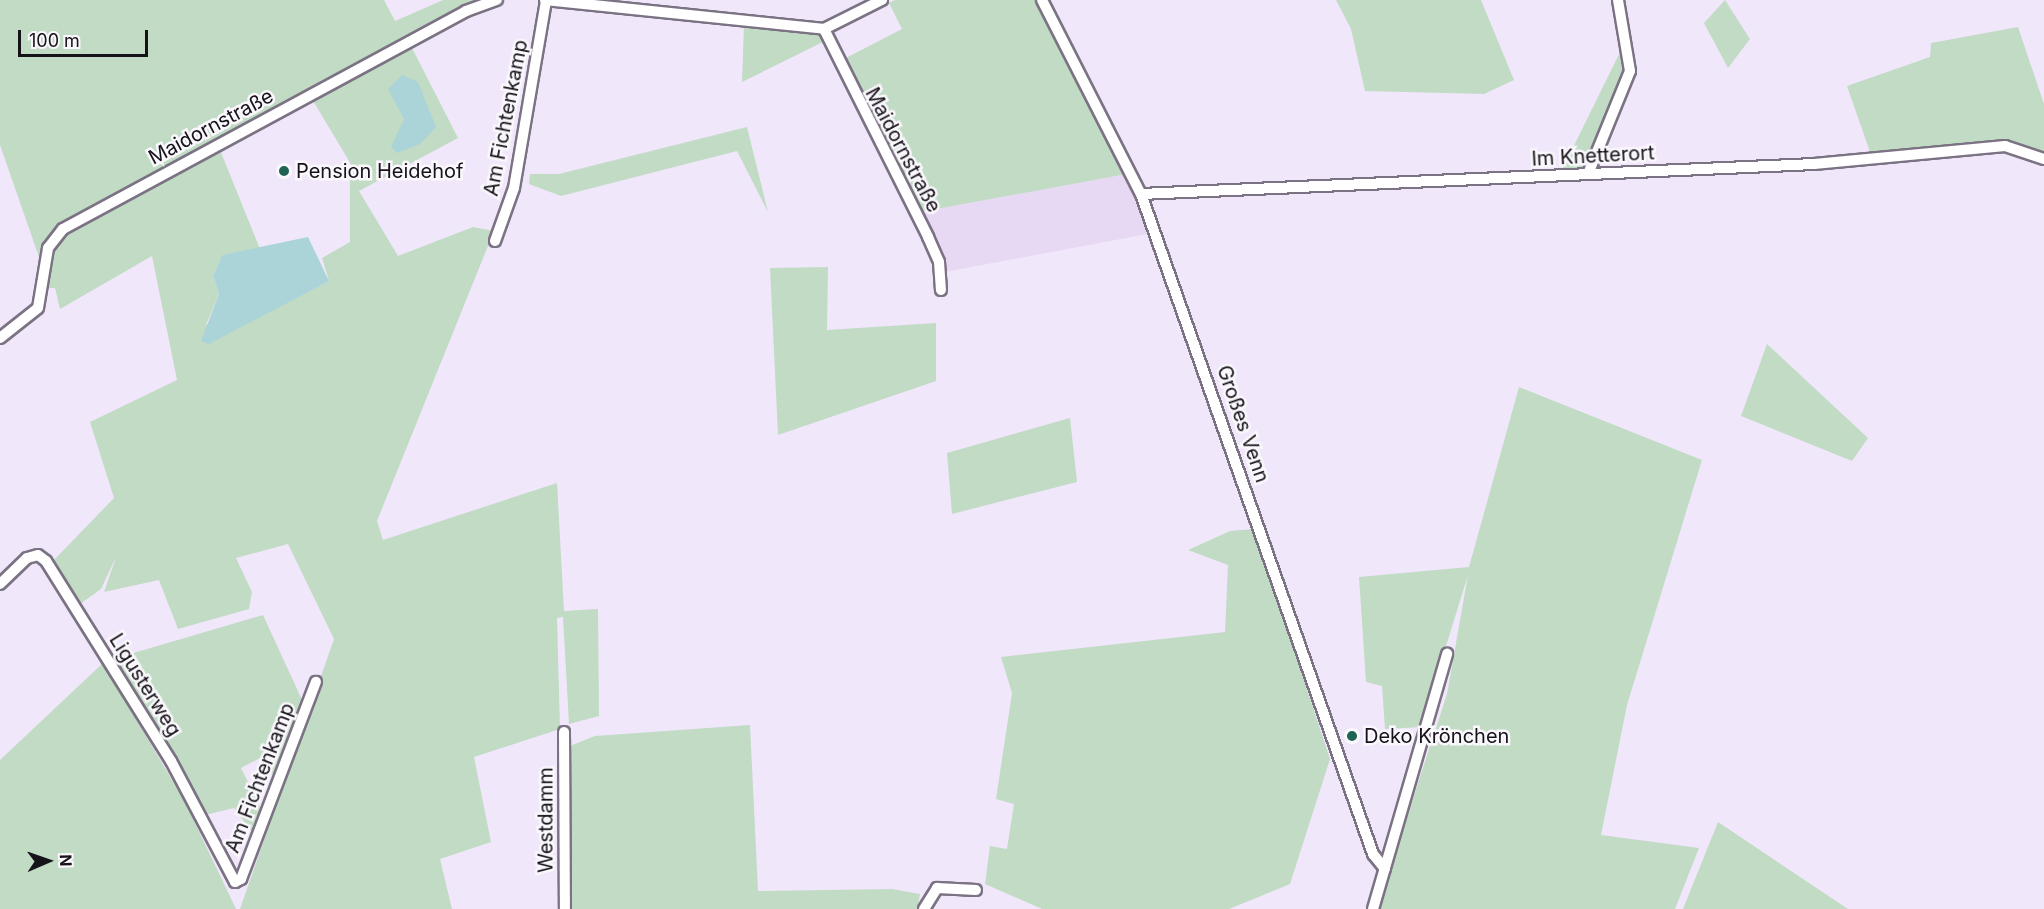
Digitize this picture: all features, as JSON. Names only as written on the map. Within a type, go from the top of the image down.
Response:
[{"type":"street","name":"Maidornstraße","points":[[0,338],[38,308],[48,248],[63,229],[466,11],[497,0]]},
{"type":"street","points":[[545,0],[824,29],[882,0]]},
{"type":"street","name":"Am Fichtenkamp","points":[[495,241],[514,188],[545,0]]},
{"type":"street","name":"Großes Venn","points":[[1042,0],[1142,194],[1373,854],[1385,869]]},
{"type":"street","points":[[1588,174],[1630,71],[1618,0]]},
{"type":"street","name":"Maidornstraße","points":[[824,29],[928,237],[939,262],[941,290]]},
{"type":"street","name":"Im Knetterort","points":[[1142,194],[1814,164],[2005,146],[2044,159]]},
{"type":"street","name":"Ligusterweg","points":[[0,584],[27,558],[38,555],[46,561],[171,761],[235,882]]},
{"type":"street","points":[[1373,909],[1448,654]]},
{"type":"street","name":"Am Fichtenkamp","points":[[235,882],[242,879],[316,682]]},
{"type":"street","name":"Westdamm","points":[[564,732],[565,909]]},
{"type":"street","points":[[924,909],[937,888],[976,890]]},
{"type":"shaded area","points":[[0,0],[384,0],[395,21],[443,0],[477,0],[129,186],[131,195],[220,150],[260,249],[222,255],[213,276],[219,294],[206,325],[279,306],[329,281],[322,258],[350,242],[350,177],[355,171],[312,99],[411,46],[458,138],[359,191],[398,256],[473,227],[494,231],[377,521],[383,540],[557,483],[564,611],[598,609],[599,716],[569,724],[563,617],[557,618],[560,729],[474,757],[491,842],[440,859],[452,909],[240,909],[334,639],[288,544],[236,558],[252,592],[249,609],[178,629],[159,580],[104,592],[116,557],[101,589],[80,604],[54,560],[114,498],[90,422],[177,380],[152,256],[60,309],[55,288],[41,288],[40,260],[0,145]]},
{"type":"shaded area","points":[[895,0],[1037,0],[1127,174],[920,212],[842,60],[902,29],[889,3]]},
{"type":"shaded area","points":[[1336,0],[1481,0],[1514,80],[1484,94],[1365,91],[1351,29]]},
{"type":"shaded area","points":[[1725,0],[1750,39],[1728,68],[1704,23]]},
{"type":"shaded area","points":[[744,25],[821,34],[823,42],[742,82]]},
{"type":"shaded area","points":[[2018,27],[2044,104],[2044,154],[2003,142],[1870,152],[1847,86],[1930,57],[1931,43]]},
{"type":"shaded area","points":[[1625,42],[1625,71],[1584,169],[1561,172]]},
{"type":"shaded area","points":[[402,75],[418,82],[436,127],[420,144],[397,153],[391,147],[404,119],[388,89]]},
{"type":"shaded area","points":[[747,127],[768,212],[737,151],[561,196],[529,184],[530,174],[559,174]]},
{"type":"shaded area","points":[[1127,174],[1153,233],[945,272],[920,212]]},
{"type":"shaded area","points":[[308,237],[329,281],[209,344],[201,341],[219,294],[213,276],[222,255]]},
{"type":"shaded area","points":[[828,267],[827,330],[936,323],[936,381],[778,435],[770,268]]},
{"type":"shaded area","points":[[1767,344],[1868,438],[1852,461],[1741,416]]},
{"type":"shaded area","points":[[1519,387],[1702,460],[1627,705],[1601,835],[1699,848],[1675,909],[1377,909],[1447,694],[1468,575],[1421,727],[1385,729],[1382,686],[1366,682],[1359,577],[1469,567]]},
{"type":"shaded area","points":[[1070,418],[1077,482],[952,514],[947,453]]},
{"type":"shaded area","points":[[1254,529],[1330,759],[1290,884],[1229,909],[1042,909],[985,884],[990,846],[1007,849],[1014,804],[996,799],[1012,693],[1001,657],[1225,632],[1228,565],[1188,550],[1230,531]]},
{"type":"shaded area","points":[[263,615],[303,702],[275,779],[262,757],[241,768],[264,814],[254,835],[234,808],[205,815],[113,659]]},
{"type":"shaded area","points":[[103,663],[185,802],[236,909],[0,909],[0,760]]},
{"type":"shaded area","points":[[750,725],[758,891],[892,889],[920,894],[917,909],[571,909],[570,746],[595,736]]},
{"type":"shaded area","points":[[1718,822],[1848,909],[1683,909]]},
{"type":"place","name":"Pension Heidehof","points":[[284,171]]},
{"type":"place","name":"Deko Krönchen","points":[[1352,736]]}]
